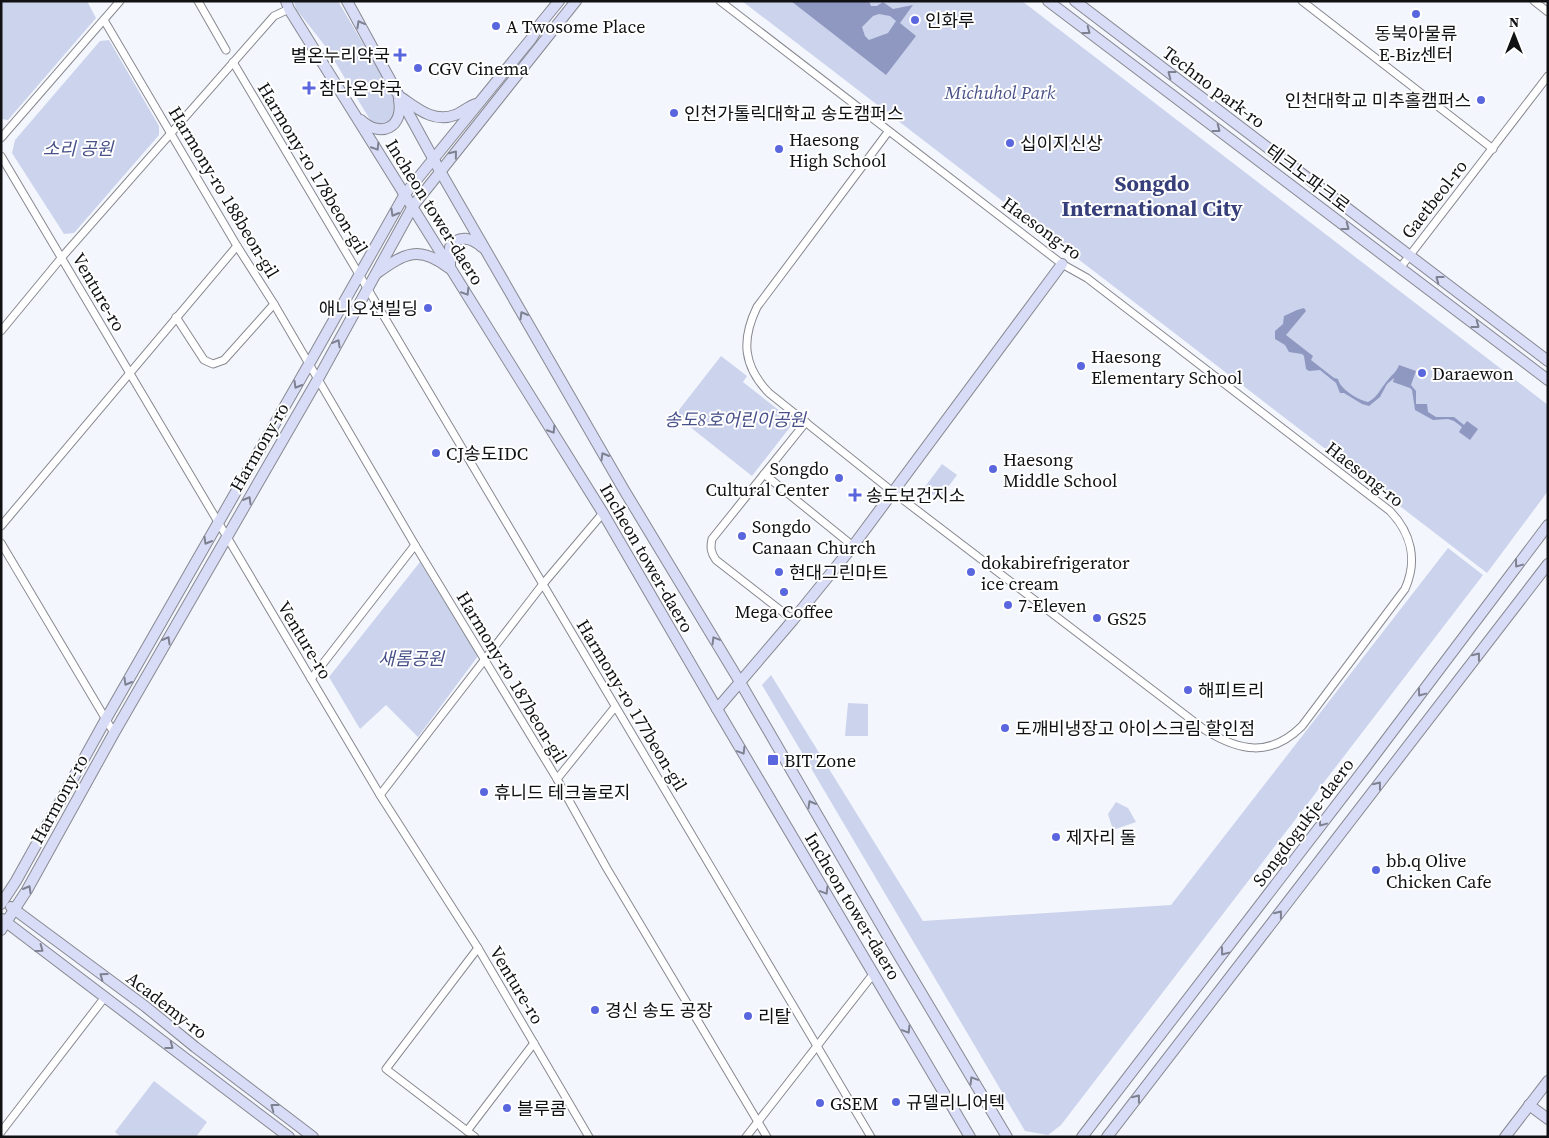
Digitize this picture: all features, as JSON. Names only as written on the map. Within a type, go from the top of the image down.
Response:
[{"type":"main road","name":"Incheon tower-daero","points":[[347,1],[433,159],[624,490],[740,682],[1007,1136]]},
{"type":"main road","name":"Harmony-ro","points":[[2,901],[405,194],[531,39],[559,1]]},
{"type":"main road","name":"Harmony-ro","points":[[3,924],[16,910],[114,733],[318,379],[413,206],[571,10],[576,1]]},
{"type":"main road","name":"테크노파크로","points":[[1048,1],[1548,380]]},
{"type":"main road","name":"Techno park-ro","points":[[1075,1],[1548,361]]},
{"type":"main road","name":"Incheon tower-daero","points":[[285,4],[452,268],[603,513],[970,1137]]},
{"type":"main road","points":[[398,94],[427,115],[439,118],[457,115],[465,108],[477,104]]},
{"type":"main road","points":[[351,107],[371,127],[384,129],[390,127],[398,120],[400,101],[398,94]]},
{"type":"main road","points":[[452,268],[450,247],[458,240],[471,239],[484,249]]},
{"type":"main road","points":[[374,275],[397,259],[410,254],[424,254],[436,258],[452,268]]},
{"type":"main road","points":[[717,709],[853,546],[1062,264]]},
{"type":"main road","name":"Songdogukje-daero","points":[[1081,1135],[1365,768],[1548,525]]},
{"type":"main road","name":"Songdogukje-daero","points":[[1107,1137],[1548,564]]},
{"type":"main road","name":"Academy-ro","points":[[2,901],[146,1007],[313,1137]]},
{"type":"main road","name":"Academy-ro","points":[[3,924],[105,997],[288,1137]]},
{"type":"main road","points":[[1505,1137],[1548,1081]]},
{"type":"main road","points":[[1529,1105],[1548,1119]]},
{"type":"street","points":[[1,138],[120,1]]},
{"type":"street","points":[[198,1],[226,50]]},
{"type":"street","name":"Haesong-ro","points":[[720,1],[1062,264],[1087,278],[1390,511],[1399,520],[1407,532],[1411,552],[1409,580],[1402,593],[1295,732],[1283,740],[1255,748],[1241,747],[1226,742],[1205,730],[893,492],[769,393],[760,383],[749,362],[747,350],[748,327],[757,307],[888,132]]},
{"type":"street","points":[[1302,1],[1493,149]]},
{"type":"street","points":[[1534,1],[1548,12]]},
{"type":"street","points":[[1,331],[62,257],[285,4]]},
{"type":"street","name":"Harmony-ro 188beon-gil","points":[[104,20],[318,379]]},
{"type":"street","name":"Harmony-ro 178beon-gil","points":[[233,62],[367,289]]},
{"type":"street","name":"Gaetbeol-ro","points":[[1400,268],[1548,76]]},
{"type":"street","name":"Venture-ro","points":[[1,156],[380,795],[478,948],[589,1137]]},
{"type":"street","points":[[1,526],[237,246]]},
{"type":"street","name":"Harmony-ro 177beon-gil","points":[[367,289],[871,1137]]},
{"type":"street","points":[[176,317],[204,360],[213,364],[224,360],[274,304]]},
{"type":"street","name":"Harmony-ro 187beon-gil","points":[[318,379],[415,545],[557,779],[606,867],[767,1137]]},
{"type":"street","points":[[793,620],[716,560],[711,551],[712,539],[806,422]]},
{"type":"street","points":[[764,474],[853,546]]},
{"type":"street","points":[[380,795],[543,584],[603,513]]},
{"type":"street","points":[[1,543],[114,733]]},
{"type":"street","points":[[311,679],[415,545]]},
{"type":"street","points":[[557,779],[615,707]]},
{"type":"street","points":[[475,1137],[386,1069],[478,948]]},
{"type":"street","points":[[746,1137],[874,973]]},
{"type":"street","points":[[1,1132],[105,997]]},
{"type":"street","points":[[467,1131],[534,1043]]},
{"type":"green space","points":[[1,1],[87,1],[96,18],[8,120],[1,119]]},
{"type":"green space","points":[[294,1],[338,1],[396,100],[395,119],[383,126],[372,123],[326,47],[296,9]]},
{"type":"green space","name":"Michuhol Park","points":[[742,1],[1022,1],[1548,405],[1548,491],[1487,573]]},
{"type":"green space","name":"소리 공원","points":[[109,40],[159,126],[159,135],[74,233],[64,234],[12,153],[15,140],[100,41]]},
{"type":"green space","name":"송도8호어린이공원","points":[[721,356],[747,376],[743,382],[794,422],[752,476],[675,415]]},
{"type":"green space","points":[[942,464],[957,475],[939,499],[924,488]]},
{"type":"green space","points":[[1448,548],[1483,575],[1061,1125],[1048,1135],[1025,1131],[762,685],[771,675],[923,921],[1171,905]]},
{"type":"green space","name":"새롬공원","points":[[420,562],[478,656],[418,737],[386,705],[360,729],[329,677]]},
{"type":"green space","points":[[848,703],[868,704],[868,736],[845,736]]},
{"type":"green space","points":[[1116,802],[1128,808],[1136,822],[1113,830],[1108,814]]},
{"type":"green space","points":[[154,1081],[207,1122],[196,1137],[121,1137],[115,1132]]},
{"type":"shaded area","points":[[791,1],[869,1],[871,6],[877,6],[883,2],[893,9],[913,5],[900,23],[916,36],[886,75]],"holes":[[[879,14],[890,16],[896,21],[888,33],[869,40],[865,36],[862,27],[873,16]]]},
{"type":"shaded area","points":[[1304,308],[1306,311],[1286,335],[1313,356],[1311,360],[1338,379],[1342,387],[1368,402],[1377,395],[1399,365],[1416,371],[1411,385],[1416,391],[1416,404],[1427,404],[1428,412],[1436,417],[1454,417],[1464,425],[1467,421],[1478,429],[1470,440],[1459,432],[1462,427],[1454,421],[1448,419],[1433,420],[1415,410],[1412,390],[1393,382],[1394,378],[1387,384],[1380,397],[1369,406],[1344,393],[1340,393],[1336,383],[1320,370],[1309,371],[1306,369],[1302,354],[1289,352],[1285,345],[1275,339],[1275,331],[1283,324],[1284,316]]},
{"type":"place","name":"동북아물류 E-Biz센터","points":[[1416,14]]},
{"type":"place","name":"인화루","points":[[915,20]]},
{"type":"place","name":"A Twosome Place","points":[[496,26]]},
{"type":"place","name":"별온누리약국","points":[[400,55]]},
{"type":"place","name":"CGV Cinema","points":[[418,68]]},
{"type":"place","name":"참다온약국","points":[[309,88]]},
{"type":"place","name":"인천대학교 미추홀캠퍼스","points":[[1481,100]]},
{"type":"place","name":"인천가톨릭대학교 송도캠퍼스","points":[[674,113]]},
{"type":"place","name":"십이지신상","points":[[1010,143]]},
{"type":"place","name":"Haesong High School","points":[[779,149]]},
{"type":"place","name":"애니오션빌딩","points":[[428,308]]},
{"type":"place","name":"Haesong Elementary School","points":[[1081,366]]},
{"type":"place","name":"Daraewon","points":[[1422,373]]},
{"type":"place","name":"CJ송도IDC","points":[[436,453]]},
{"type":"place","name":"Haesong Middle School","points":[[993,469]]},
{"type":"place","name":"Songdo Cultural Center","points":[[839,478]]},
{"type":"place","name":"송도보건지소","points":[[855,495]]},
{"type":"place","name":"Songdo Canaan Church","points":[[742,536]]},
{"type":"place","name":"현대그린마트","points":[[779,572]]},
{"type":"place","name":"dokabirefrigerator ice cream","points":[[971,572]]},
{"type":"place","name":"Mega Coffee","points":[[784,592]]},
{"type":"place","name":"7-Eleven","points":[[1008,605]]},
{"type":"place","name":"GS25","points":[[1097,618]]},
{"type":"place","name":"해피트리","points":[[1188,690]]},
{"type":"place","name":"도깨비냉장고 아이스크림 할인점","points":[[1005,728]]},
{"type":"place","name":"BIT Zone","points":[[773,760]]},
{"type":"place","name":"휴니드 테크놀로지","points":[[484,792]]},
{"type":"place","name":"제자리 돌","points":[[1056,837]]},
{"type":"place","name":"bb.q Olive Chicken Cafe","points":[[1376,870]]},
{"type":"place","name":"경신 송도 공장","points":[[595,1010]]},
{"type":"place","name":"리탈","points":[[748,1016]]},
{"type":"place","name":"규델리니어텍","points":[[896,1102]]},
{"type":"place","name":"GSEM","points":[[820,1103]]},
{"type":"place","name":"블루콤","points":[[507,1108]]},
{"type":"district","name":"Songdo International City","points":[[1152,196]]}]
